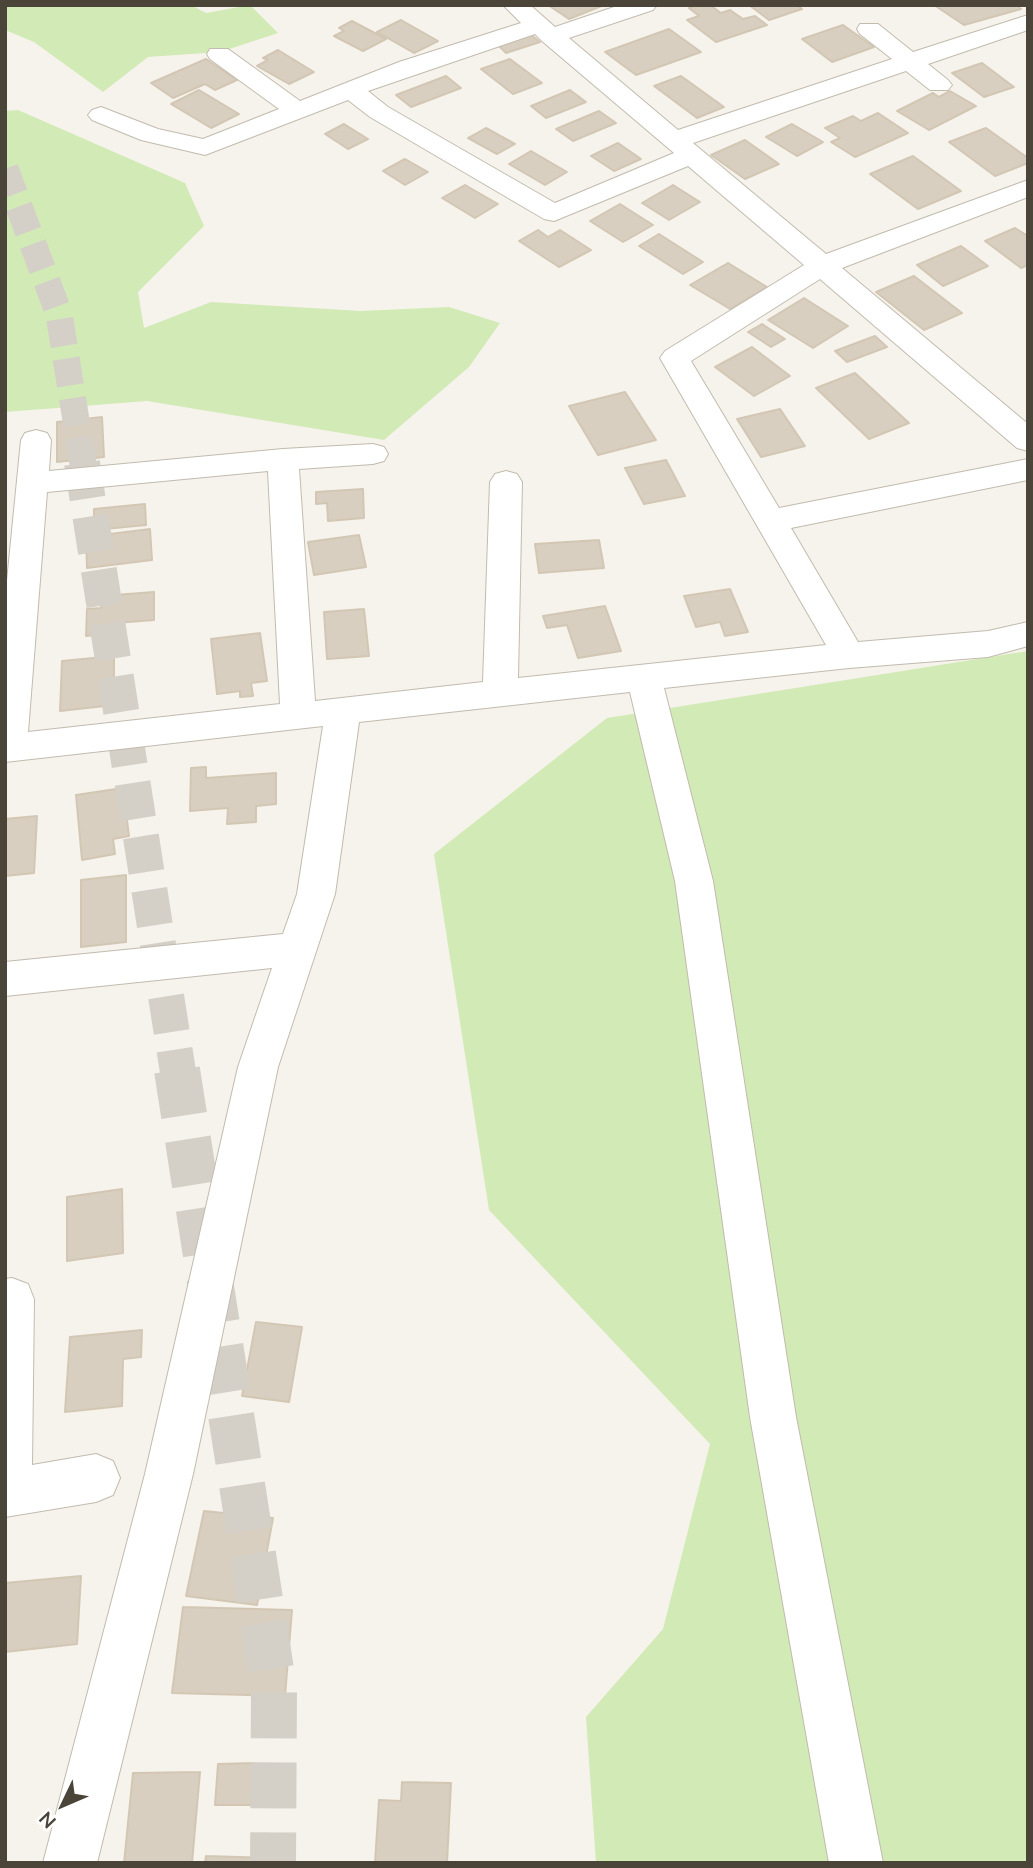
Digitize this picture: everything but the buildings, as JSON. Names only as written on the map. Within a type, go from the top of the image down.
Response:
[{"type":"street","points":[[515,5],[1028,441]]},
{"type":"street","points":[[101,115],[150,135],[205,147],[408,67],[646,5]]},
{"type":"street","points":[[351,90],[379,112],[554,213],[683,148],[907,62],[1028,22]]},
{"type":"street","points":[[869,29],[939,85]]},
{"type":"street","points":[[219,54],[298,111]]},
{"type":"street","points":[[849,655],[675,358],[823,265],[1028,188]]},
{"type":"street","points":[[36,440],[7,748],[849,655],[988,644],[1028,634]]},
{"type":"street","points":[[32,483],[283,459],[373,454]]},
{"type":"street","points":[[283,459],[299,715]]},
{"type":"street","points":[[770,521],[1028,469]]},
{"type":"street","points":[[500,694],[506,482]]},
{"type":"street","points":[[644,679],[694,881],[773,1417],[856,1863]]},
{"type":"street","points":[[70,1863],[169,1474],[258,1067],[316,894],[343,710]]},
{"type":"street","points":[[5,979],[299,949]]},
{"type":"street","points":[[5,1300],[12,1299],[7,1492],[96,1478]]},
{"type":"green space","points":[[5,5],[191,5],[206,13],[250,5],[278,33],[220,52],[148,57],[103,92],[34,42],[5,30]]},
{"type":"green space","points":[[18,110],[185,183],[204,226],[138,292],[144,328],[211,302],[361,311],[449,307],[500,323],[469,367],[384,440],[147,401],[5,412],[5,111]]},
{"type":"green space","points":[[1028,651],[1028,1863],[596,1863],[586,1717],[663,1629],[710,1444],[489,1210],[434,854],[607,718]]},
{"type":"tunnel","points":[[5,169],[59,314],[83,464]]},
{"type":"tunnel","points":[[82,463],[178,1072]]},
{"type":"tunnel","points":[[177,1070],[274,1689],[273,1863]]}]
